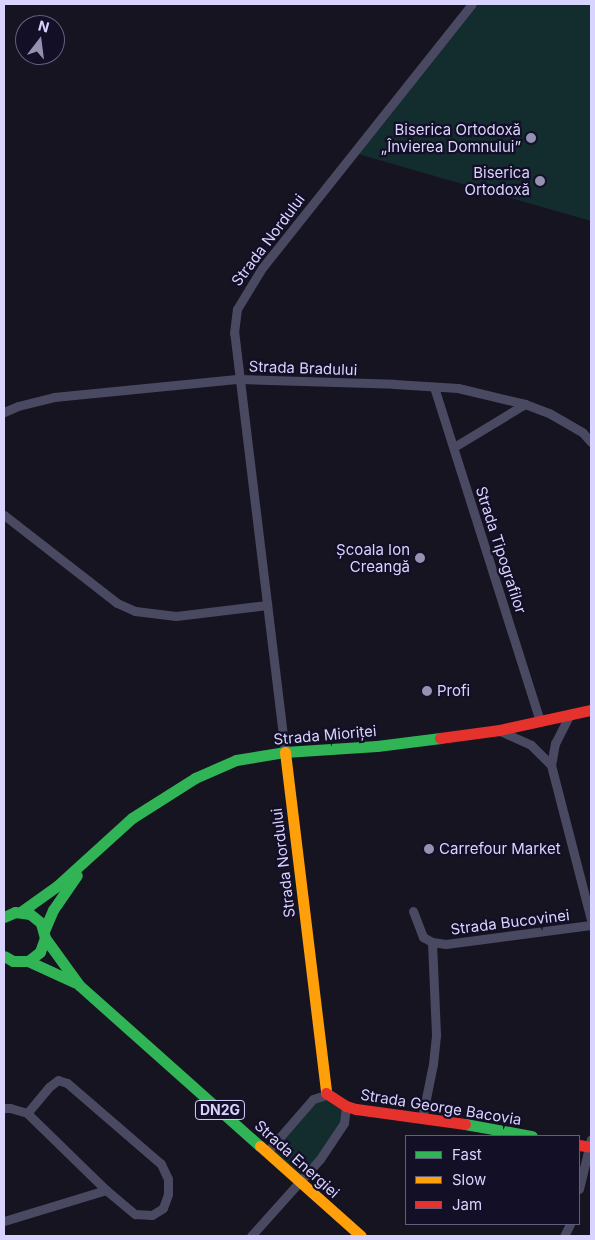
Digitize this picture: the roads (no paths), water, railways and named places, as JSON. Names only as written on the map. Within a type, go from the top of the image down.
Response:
[{"type":"main road","name":"Strada Mioriței","points":[[4,917],[18,912],[44,897],[132,818],[162,797],[195,778],[236,760],[285,752],[377,746],[499,730],[591,710]]},
{"type":"main road","name":"Strada Nordului","points":[[285,752],[326,1094]]},
{"type":"main road","name":"Strada Mioriței","points":[[28,961],[40,952],[44,934],[53,910],[89,856]]},
{"type":"main road","name":"Strada Energiei","points":[[4,906],[36,918],[44,934],[79,984]]},
{"type":"main road","name":"Strada Energiei","points":[[7,962],[28,961],[54,970],[79,984],[361,1236]]},
{"type":"main road","points":[[326,1094],[346,1106]]},
{"type":"main road","name":"Strada George Bacovia","points":[[346,1106],[526,1135]]},
{"type":"street","name":"Strada Nordului","points":[[285,752],[234,333],[237,309],[262,268],[472,4]]},
{"type":"street","name":"Strada Bradului","points":[[4,412],[18,406],[54,397],[239,379],[458,388],[525,404],[548,413],[583,433],[591,442]]},
{"type":"street","name":"Strada Tipografilor","points":[[434,387],[540,722]]},
{"type":"street","points":[[454,447],[525,404]]},
{"type":"street","points":[[4,515],[117,603],[135,611],[176,616],[267,605]]},
{"type":"street","points":[[551,765],[555,743],[569,716]]},
{"type":"street","points":[[499,730],[531,745],[543,754],[551,765],[591,920]]},
{"type":"street","name":"Strada Bucovinei","points":[[413,911],[423,937],[432,942],[446,944],[591,925]]},
{"type":"street","name":"Strada Bucovinei","points":[[422,1118],[433,1064],[436,1034],[432,942]]},
{"type":"street","points":[[4,1108],[27,1113],[106,1190],[135,1214],[152,1216],[164,1208],[168,1194],[168,1179],[161,1164],[67,1083],[58,1080],[50,1086],[27,1113]]},
{"type":"street","points":[[267,1152],[313,1098],[326,1094]]},
{"type":"street","name":"Strada George Bacovia","points":[[251,1236],[301,1182],[339,1131],[344,1123],[346,1106]]},
{"type":"street","points":[[580,1184],[588,1144]]},
{"type":"street","points":[[4,1220],[106,1190]]},
{"type":"place","name":"Biserica Ortodoxă „Învierea Domnului”","points":[[531,138]]},
{"type":"place","name":"Biserica Ortodoxă","points":[[540,181]]},
{"type":"place","name":"Școala Ion Creangă","points":[[420,558]]},
{"type":"place","name":"Profi","points":[[427,691]]},
{"type":"place","name":"Carrefour Market","points":[[429,849]]}]
